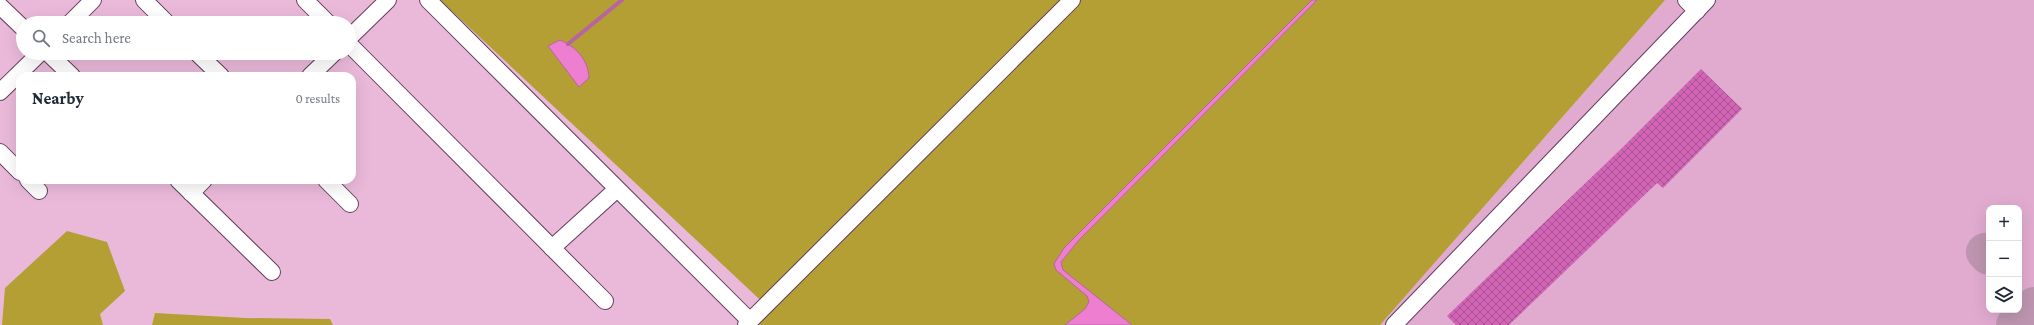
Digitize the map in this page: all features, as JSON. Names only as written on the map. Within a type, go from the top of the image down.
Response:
[{"type":"lane","points":[[77,16],[93,0]]},
{"type":"lane","points":[[144,0],[160,16]]},
{"type":"lane","points":[[305,0],[321,16]]},
{"type":"lane","points":[[356,31],[388,0]]},
{"type":"lane","points":[[428,0],[617,189],[748,323],[1072,0]]},
{"type":"lane","points":[[1394,325],[1696,4]]},
{"type":"lane","points":[[0,6],[16,21]]},
{"type":"lane","points":[[356,51],[605,301]]},
{"type":"lane","points":[[21,72],[33,60]]},
{"type":"lane","points":[[55,60],[68,72]]},
{"type":"lane","points":[[204,60],[217,72]]},
{"type":"lane","points":[[314,72],[327,60]]},
{"type":"lane","points":[[0,92],[16,76]]},
{"type":"lane","points":[[0,152],[16,168]]},
{"type":"lane","points":[[32,184],[39,191]]},
{"type":"lane","points":[[182,184],[272,272]]},
{"type":"lane","points":[[191,193],[200,184]]},
{"type":"lane","points":[[330,184],[350,204]]},
{"type":"lane","points":[[552,248],[617,189]]},
{"type":"shaded area","points":[[440,0],[1665,0],[1380,325],[758,325],[772,311]]},
{"type":"shaded area","points":[[1312,0],[1317,0],[1079,240],[1061,262],[1063,270],[1132,325],[1065,325],[1085,309],[1089,302],[1087,296],[1056,270],[1054,264],[1064,248]]},
{"type":"shaded area","points":[[1665,0],[2034,0],[2034,325],[1380,325]]},
{"type":"shaded area","points":[[560,40],[571,46],[584,59],[589,78],[579,87],[548,46]]},
{"type":"shaded area","points":[[67,231],[107,242],[125,291],[100,314],[103,325],[2,325],[5,288]]},
{"type":"shaded area","points":[[155,313],[245,318],[330,319],[333,325],[152,325]]},
{"type":"building","points":[[1701,69],[1742,109],[1663,188],[1657,183],[1509,325],[1456,325],[1447,316],[1622,148]]},
{"type":"waterway","points":[[568,44],[622,0]]},
{"type":"taxiway","points":[[2015,325],[2034,306]]}]
